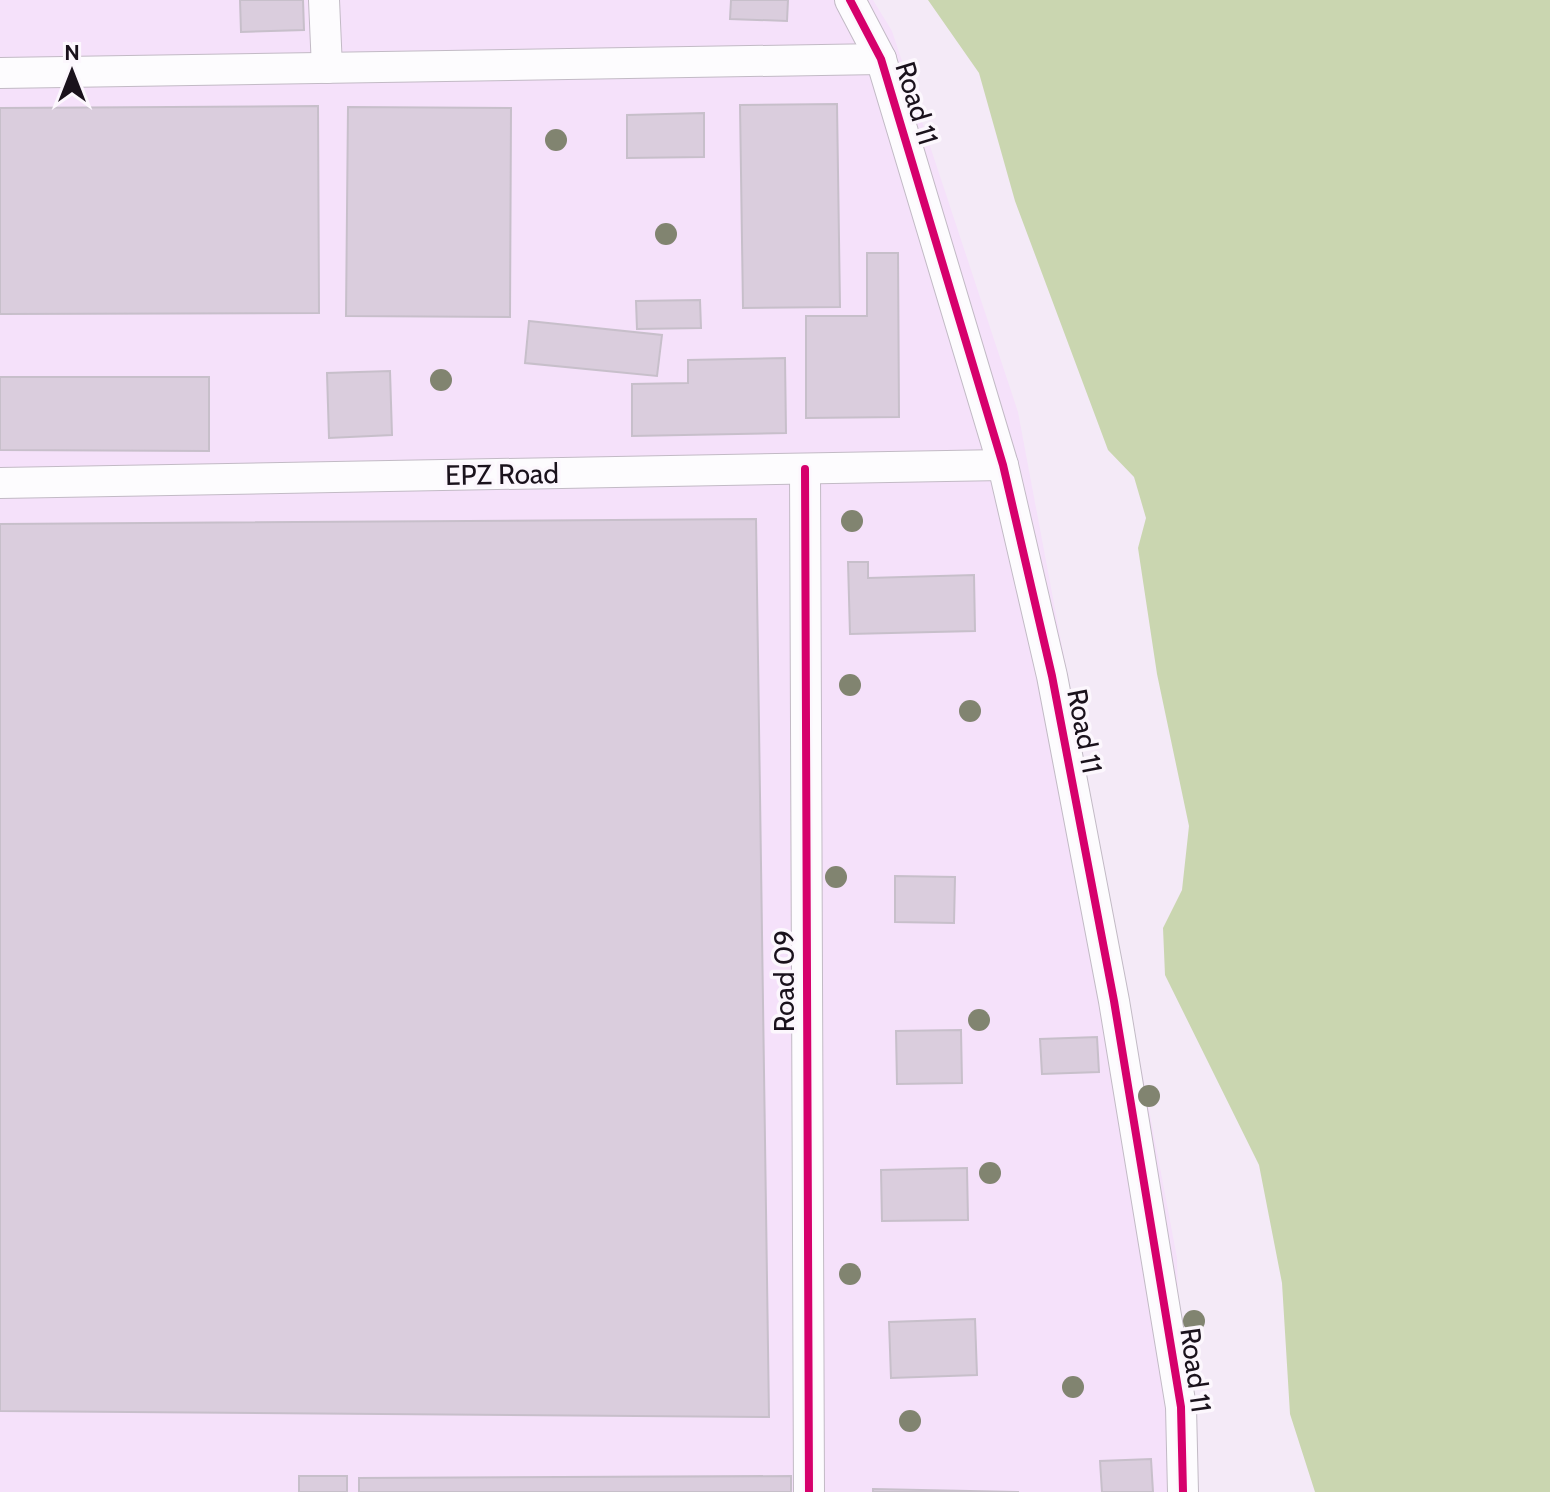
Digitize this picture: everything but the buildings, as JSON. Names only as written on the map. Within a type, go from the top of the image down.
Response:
[{"type":"street","points":[[324,0],[327,68]]},
{"type":"street","name":"Road 11","points":[[850,0],[881,59],[1003,465],[1052,676],[1114,1001],[1181,1407],[1183,1492]]},
{"type":"street","points":[[0,73],[881,59]]},
{"type":"street","name":"EPZ Road","points":[[0,483],[1003,465]]},
{"type":"street","name":"Road 09","points":[[805,469],[809,1492]]},
{"type":"shaded area","points":[[0,0],[873,0],[892,31],[1018,412],[1177,1258],[1183,1492],[0,1492]]},
{"type":"shaded area","points":[[928,0],[1550,0],[1550,1492],[1315,1492],[1290,1414],[1282,1283],[1259,1165],[1165,975],[1163,928],[1182,890],[1189,826],[1157,674],[1138,548],[1146,518],[1134,477],[1108,450],[1015,201],[979,73]]},
{"type":"cycle path","points":[[850,0],[881,59],[1003,465],[1052,676],[1114,1001],[1181,1407],[1183,1492]]},
{"type":"cycle path","points":[[805,469],[809,1492]]}]
